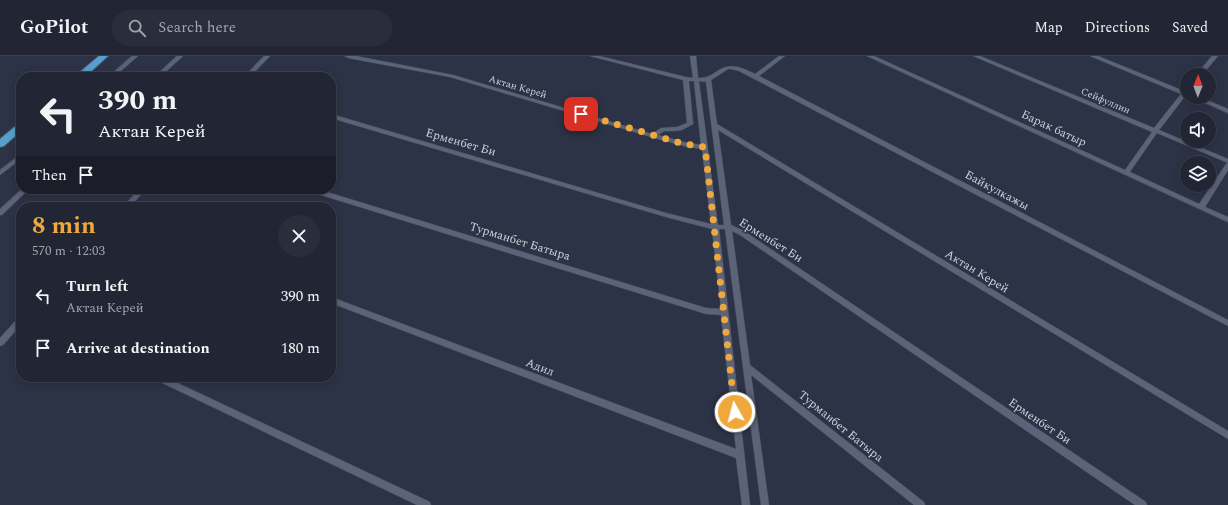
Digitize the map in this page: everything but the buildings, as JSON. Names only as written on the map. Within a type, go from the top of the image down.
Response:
[{"type":"highway","points":[[85,72],[104,56]]},
{"type":"highway","points":[[0,144],[16,130]]},
{"type":"street","points":[[117,72],[135,56]]},
{"type":"street","points":[[162,72],[180,56]]},
{"type":"street","points":[[252,72],[267,56]]},
{"type":"street","name":"Актан Керей","points":[[348,56],[451,76],[653,136],[684,144],[705,147]]},
{"type":"street","points":[[593,56],[686,79],[696,81],[708,80],[765,505]]},
{"type":"street","points":[[693,56],[715,228],[746,505]]},
{"type":"street","points":[[755,76],[782,56]]},
{"type":"street","name":"Барак батыр","points":[[870,56],[1228,220]]},
{"type":"street","name":"Сейфуллин","points":[[976,56],[1228,161]]},
{"type":"street","points":[[1093,56],[1180,90]]},
{"type":"street","points":[[1205,68],[1215,56]]},
{"type":"street","name":"Байкулкажы","points":[[708,80],[722,69],[730,67],[755,76],[1228,324]]},
{"type":"street","points":[[653,136],[663,129],[676,130],[685,128],[690,124],[686,79]]},
{"type":"street","points":[[1126,173],[1156,130],[1180,100]]},
{"type":"street","points":[[1212,104],[1228,111]]},
{"type":"street","name":"Ерменбет Би","points":[[336,117],[651,210],[715,228],[728,227],[742,233],[1143,505]]},
{"type":"street","name":"Актан Керей","points":[[714,125],[1228,435]]},
{"type":"street","points":[[0,173],[16,160]]},
{"type":"street","points":[[1200,207],[1228,165]]},
{"type":"street","points":[[0,212],[20,194]]},
{"type":"street","points":[[131,202],[138,194]]},
{"type":"street","name":"Турманбет Батыра","points":[[326,194],[706,311],[724,312]]},
{"type":"street","name":"Адил","points":[[336,302],[740,455]]},
{"type":"street","points":[[0,343],[16,325]]},
{"type":"street","name":"Турманбет Батыра","points":[[746,366],[921,505]]},
{"type":"street","points":[[168,382],[427,505]]},
{"type":"route","points":[[581,114],[653,136],[684,144],[705,147],[735,412]]}]
